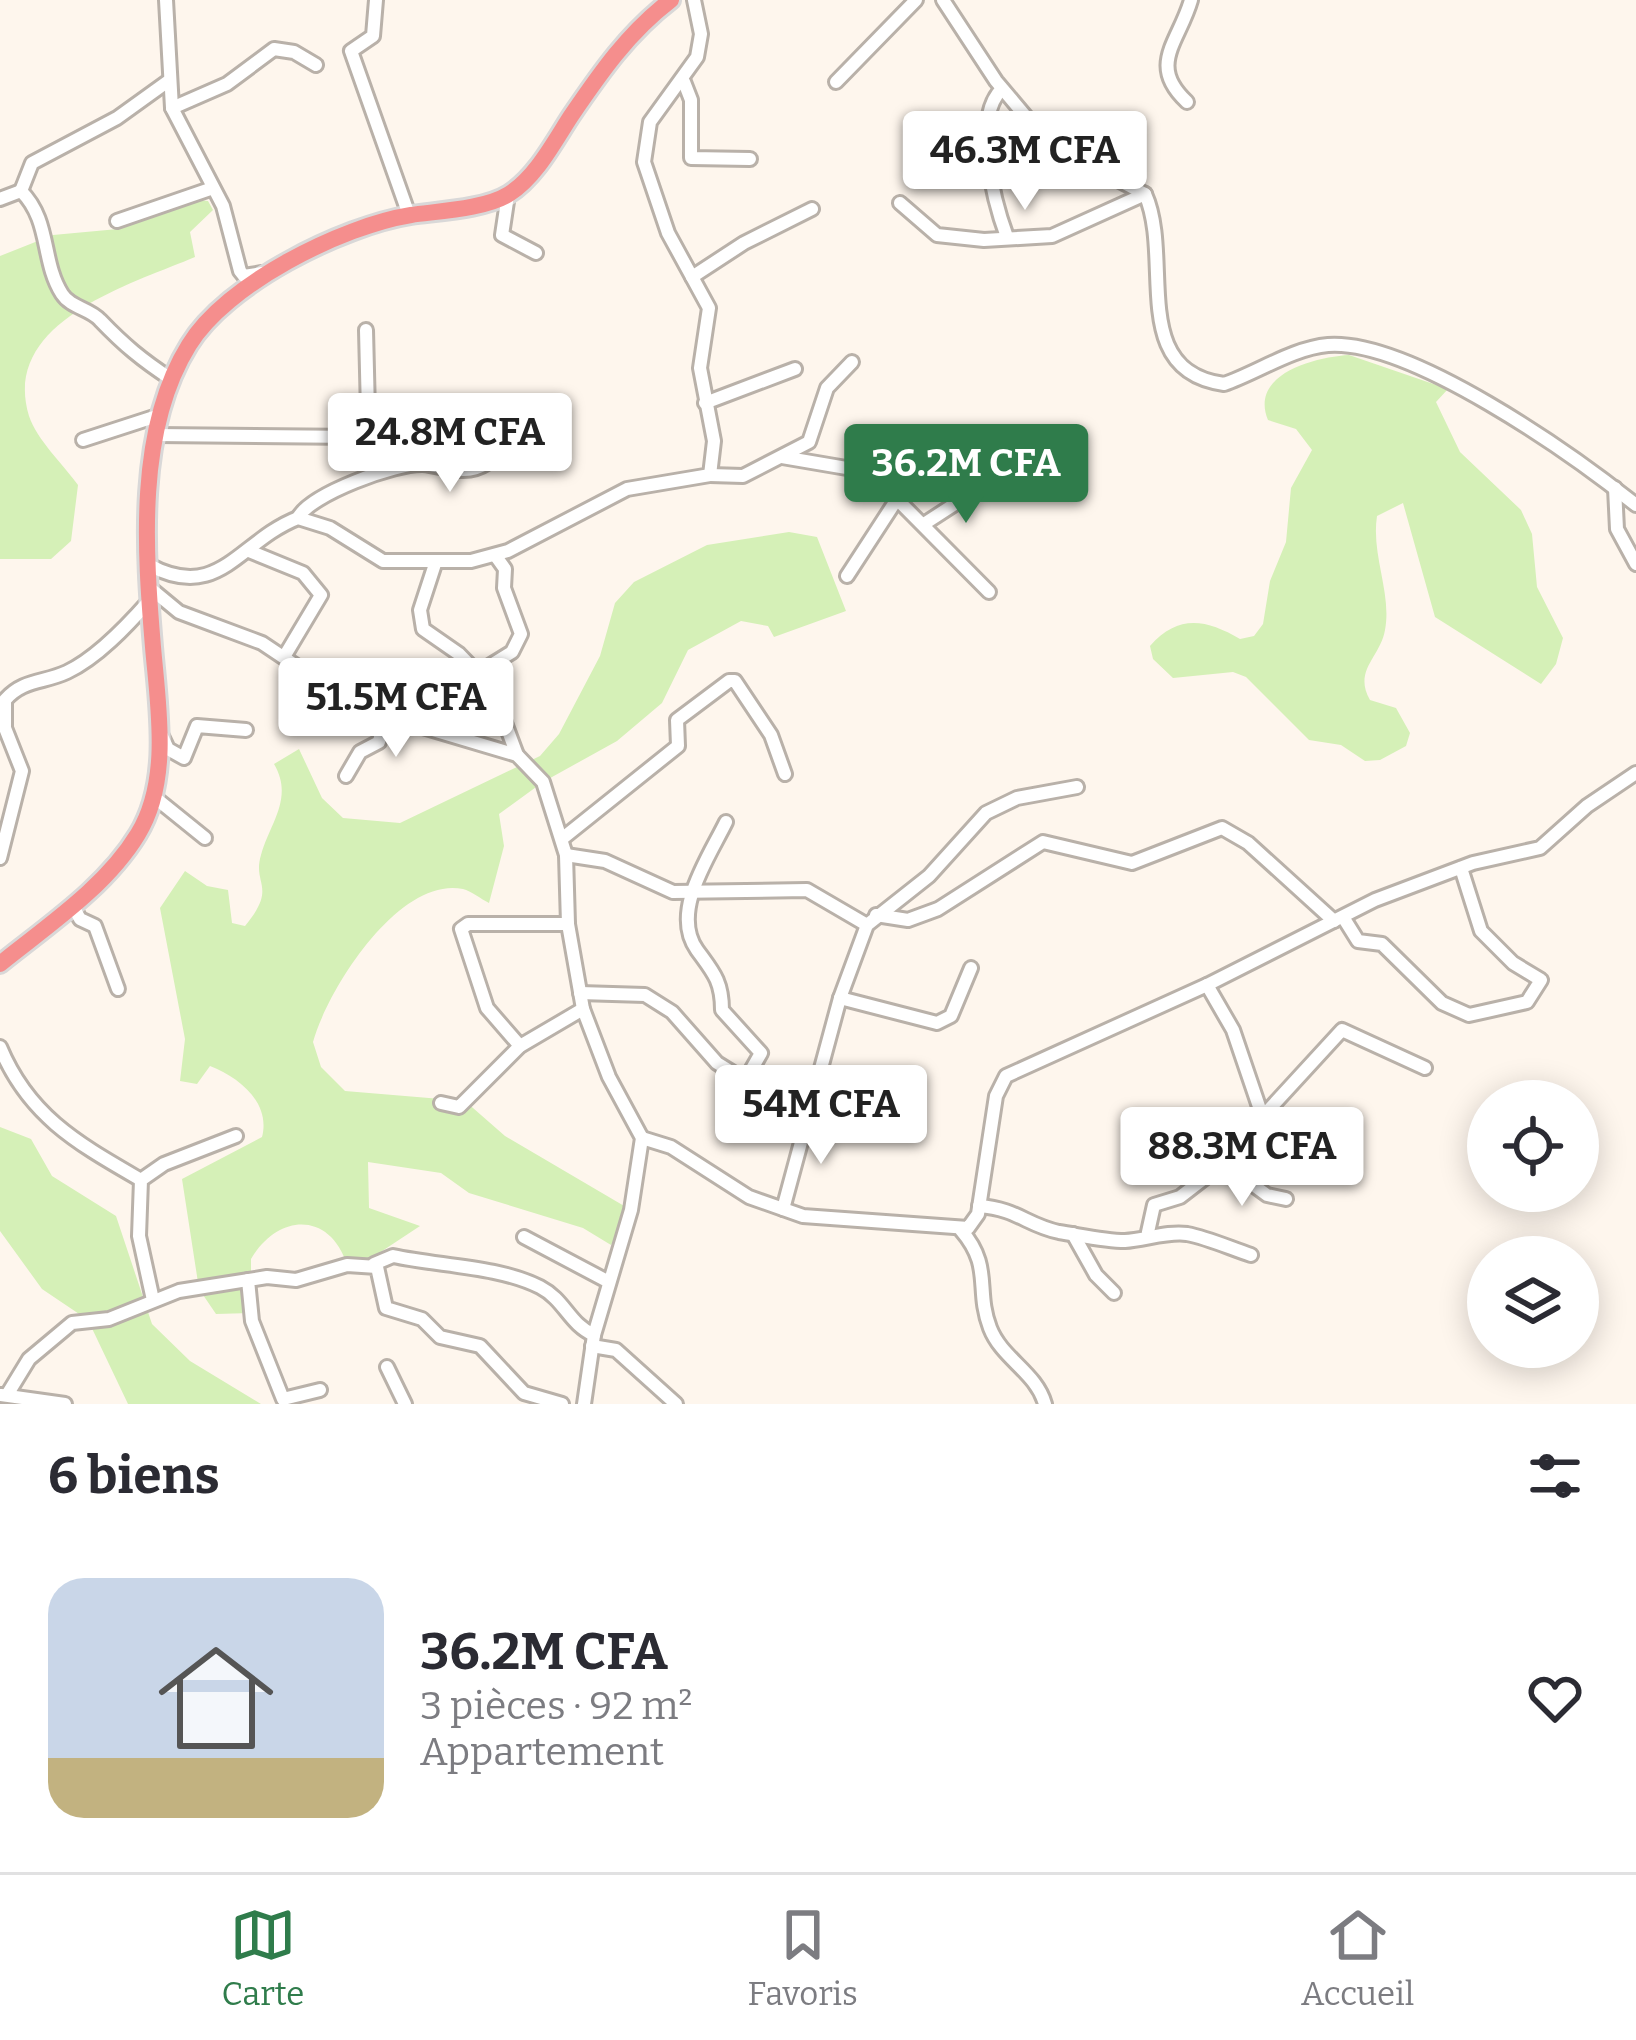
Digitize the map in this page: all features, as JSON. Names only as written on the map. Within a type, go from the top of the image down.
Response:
[{"type":"highway","points":[[0,964],[73,906],[140,832],[153,796],[160,734],[149,565],[156,426],[171,379],[190,342],[225,304],[334,238],[410,215],[508,195],[539,164],[625,39],[671,0]]},
{"type":"street","points":[[166,0],[165,88],[172,108],[213,188],[240,271],[244,276],[275,271]]},
{"type":"street","points":[[376,0],[373,36],[351,51],[410,215]]},
{"type":"street","points":[[694,0],[700,44],[683,82],[650,122],[644,162],[661,217],[710,308],[700,353],[714,441],[710,476]]},
{"type":"street","points":[[836,82],[916,0]]},
{"type":"street","points":[[943,0],[1002,89],[1064,155],[1133,184],[1145,194],[1156,228],[1160,332],[1170,357],[1192,374],[1224,384],[1330,345],[1384,357],[1455,383],[1636,505]]},
{"type":"street","points":[[1187,102],[1169,82],[1163,60],[1191,0]]},
{"type":"street","points":[[172,108],[227,84],[274,49],[294,52],[316,65]]},
{"type":"street","points":[[683,82],[691,100],[691,158],[750,159]]},
{"type":"street","points":[[0,199],[21,191],[32,163],[165,88]]},
{"type":"street","points":[[1002,89],[989,103],[986,164],[1007,237]]},
{"type":"street","points":[[117,221],[213,188]]},
{"type":"street","points":[[21,191],[39,213],[57,285],[68,302],[93,315],[114,340],[171,379]]},
{"type":"street","points":[[899,203],[937,236],[1052,236],[1145,194]]},
{"type":"street","points":[[508,195],[502,235],[536,253]]},
{"type":"street","points":[[692,277],[744,242],[812,209]]},
{"type":"street","points":[[359,437],[368,412],[366,329]]},
{"type":"street","points":[[298,518],[330,528],[383,560],[434,564],[495,555],[627,489],[710,476],[743,476],[782,457],[814,436],[827,388],[852,362]]},
{"type":"street","points":[[705,403],[795,369]]},
{"type":"street","points":[[149,565],[177,580],[190,580],[249,551],[298,518],[307,506],[386,470],[420,464],[458,471],[485,465],[494,455],[502,401]]},
{"type":"street","points":[[83,440],[156,426],[359,437],[386,470]]},
{"type":"street","points":[[782,457],[860,468],[899,496],[988,592]]},
{"type":"street","points":[[924,524],[982,487]]},
{"type":"street","points":[[1615,488],[1617,529],[1636,564]]},
{"type":"street","points":[[847,576],[899,496]]},
{"type":"street","points":[[249,551],[303,573],[321,595],[284,657]]},
{"type":"street","points":[[478,673],[512,652],[521,634],[506,594],[506,569],[495,555]]},
{"type":"street","points":[[434,564],[419,619],[430,637],[478,673],[499,700],[517,755],[543,782],[566,855],[568,924],[583,1010],[609,1077],[642,1138],[631,1210],[593,1340],[584,1404]]},
{"type":"street","points":[[0,858],[6,812],[22,771],[5,728],[5,700],[26,683],[60,676],[82,663],[150,595],[179,612],[246,634],[336,695],[383,717],[517,755]]},
{"type":"street","points":[[562,838],[678,746],[677,720],[729,681],[735,681],[771,735],[784,775]]},
{"type":"street","points":[[346,776],[360,752],[379,742],[383,717]]},
{"type":"street","points":[[160,734],[172,752],[184,758],[197,726],[247,730]]},
{"type":"street","points":[[642,1138],[663,1142],[749,1198],[782,1209],[833,1222],[961,1230],[974,1224],[996,1096],[1006,1076],[1208,985],[1339,919],[1461,868],[1540,848],[1587,806],[1636,773]]},
{"type":"street","points":[[782,1209],[840,998],[872,920],[929,876],[986,813],[1017,798],[1078,787]]},
{"type":"street","points":[[153,796],[205,838]]},
{"type":"street","points":[[725,822],[693,891],[688,914],[694,945],[714,969],[729,1021],[762,1056],[746,1082]]},
{"type":"street","points":[[566,855],[605,861],[662,889],[806,890],[872,920],[908,920],[938,909],[1043,842],[1132,863],[1222,828],[1248,843],[1339,919],[1358,941],[1382,944],[1392,951],[1442,1003],[1469,1016],[1526,1003],[1540,980],[1503,955],[1481,931],[1461,868]]},
{"type":"street","points":[[73,906],[80,919],[95,926],[118,989]]},
{"type":"street","points":[[520,1046],[487,1008],[461,929],[468,924],[568,924]]},
{"type":"street","points":[[840,998],[937,1023],[951,1016],[971,968]]},
{"type":"street","points":[[1148,1232],[1154,1204],[1180,1197],[1267,1130],[1224,1007],[1208,985]]},
{"type":"street","points":[[580,993],[636,992],[662,1003],[704,1052],[746,1082],[812,1107]]},
{"type":"street","points":[[442,1103],[459,1107],[520,1046],[583,1010]]},
{"type":"street","points":[[1264,1115],[1342,1030],[1425,1068]]},
{"type":"street","points":[[0,1047],[15,1082],[48,1120],[104,1162],[141,1180]]},
{"type":"street","points":[[141,1180],[164,1164],[236,1136]]},
{"type":"street","points":[[1226,1165],[1254,1188],[1286,1199]]},
{"type":"street","points":[[141,1180],[139,1236],[153,1300]]},
{"type":"street","points":[[979,1206],[1011,1208],[1038,1226],[1073,1234],[1130,1240],[1148,1232],[1164,1238],[1184,1233],[1251,1255]]},
{"type":"street","points":[[961,1230],[985,1270],[991,1331],[1036,1382],[1045,1404]]},
{"type":"street","points":[[1073,1234],[1096,1275],[1114,1292]]},
{"type":"street","points":[[524,1238],[609,1282]]},
{"type":"street","points":[[65,1404],[3,1395],[29,1359],[72,1323],[109,1318],[153,1300],[248,1280],[296,1280],[393,1256],[536,1285],[565,1308],[574,1326],[616,1350],[676,1404]]},
{"type":"street","points":[[374,1264],[386,1308],[422,1319],[440,1337],[480,1346],[524,1393],[562,1404]]},
{"type":"street","points":[[248,1280],[252,1321],[283,1399],[320,1390]]},
{"type":"street","points":[[387,1367],[405,1404]]},
{"type":"street","points":[[510,1404],[524,1393]]},
{"type":"green space","points":[[188,199],[208,201],[213,210],[190,232],[195,257],[78,311],[52,331],[34,355],[25,383],[29,416],[78,485],[71,541],[51,559],[0,559],[0,256],[53,235],[118,229]]},
{"type":"green space","points":[[1349,355],[1448,389],[1436,402],[1460,452],[1521,510],[1532,534],[1537,587],[1563,638],[1556,664],[1541,684],[1435,617],[1403,503],[1377,516],[1385,630],[1364,680],[1370,700],[1396,708],[1410,733],[1406,746],[1380,760],[1365,761],[1341,745],[1309,740],[1246,677],[1233,672],[1173,678],[1153,659],[1150,646],[1182,624],[1216,627],[1240,639],[1254,636],[1263,624],[1270,581],[1286,542],[1291,488],[1312,450],[1296,429],[1268,420],[1268,391],[1276,380],[1303,364]]},
{"type":"green space","points":[[789,532],[817,537],[846,611],[774,637],[768,626],[741,621],[688,650],[662,703],[617,741],[543,782],[499,814],[504,846],[489,903],[463,889],[438,890],[414,900],[391,918],[349,968],[313,1042],[321,1067],[345,1091],[465,1101],[505,1136],[631,1210],[611,1245],[583,1228],[469,1193],[441,1173],[368,1162],[369,1208],[420,1226],[364,1263],[347,1265],[329,1235],[303,1224],[289,1226],[262,1244],[251,1259],[251,1313],[216,1314],[199,1289],[182,1179],[262,1137],[264,1125],[250,1093],[221,1071],[210,1066],[197,1084],[180,1081],[185,1039],[160,908],[185,871],[207,886],[228,890],[232,923],[245,926],[260,902],[261,855],[281,799],[274,764],[299,749],[322,798],[343,818],[400,823],[540,756],[559,734],[600,656],[615,603],[634,582],[707,545]]},
{"type":"green space","points":[[0,1127],[31,1139],[52,1176],[116,1216],[152,1324],[190,1361],[261,1404],[128,1404],[88,1320],[42,1289],[0,1231]]}]
